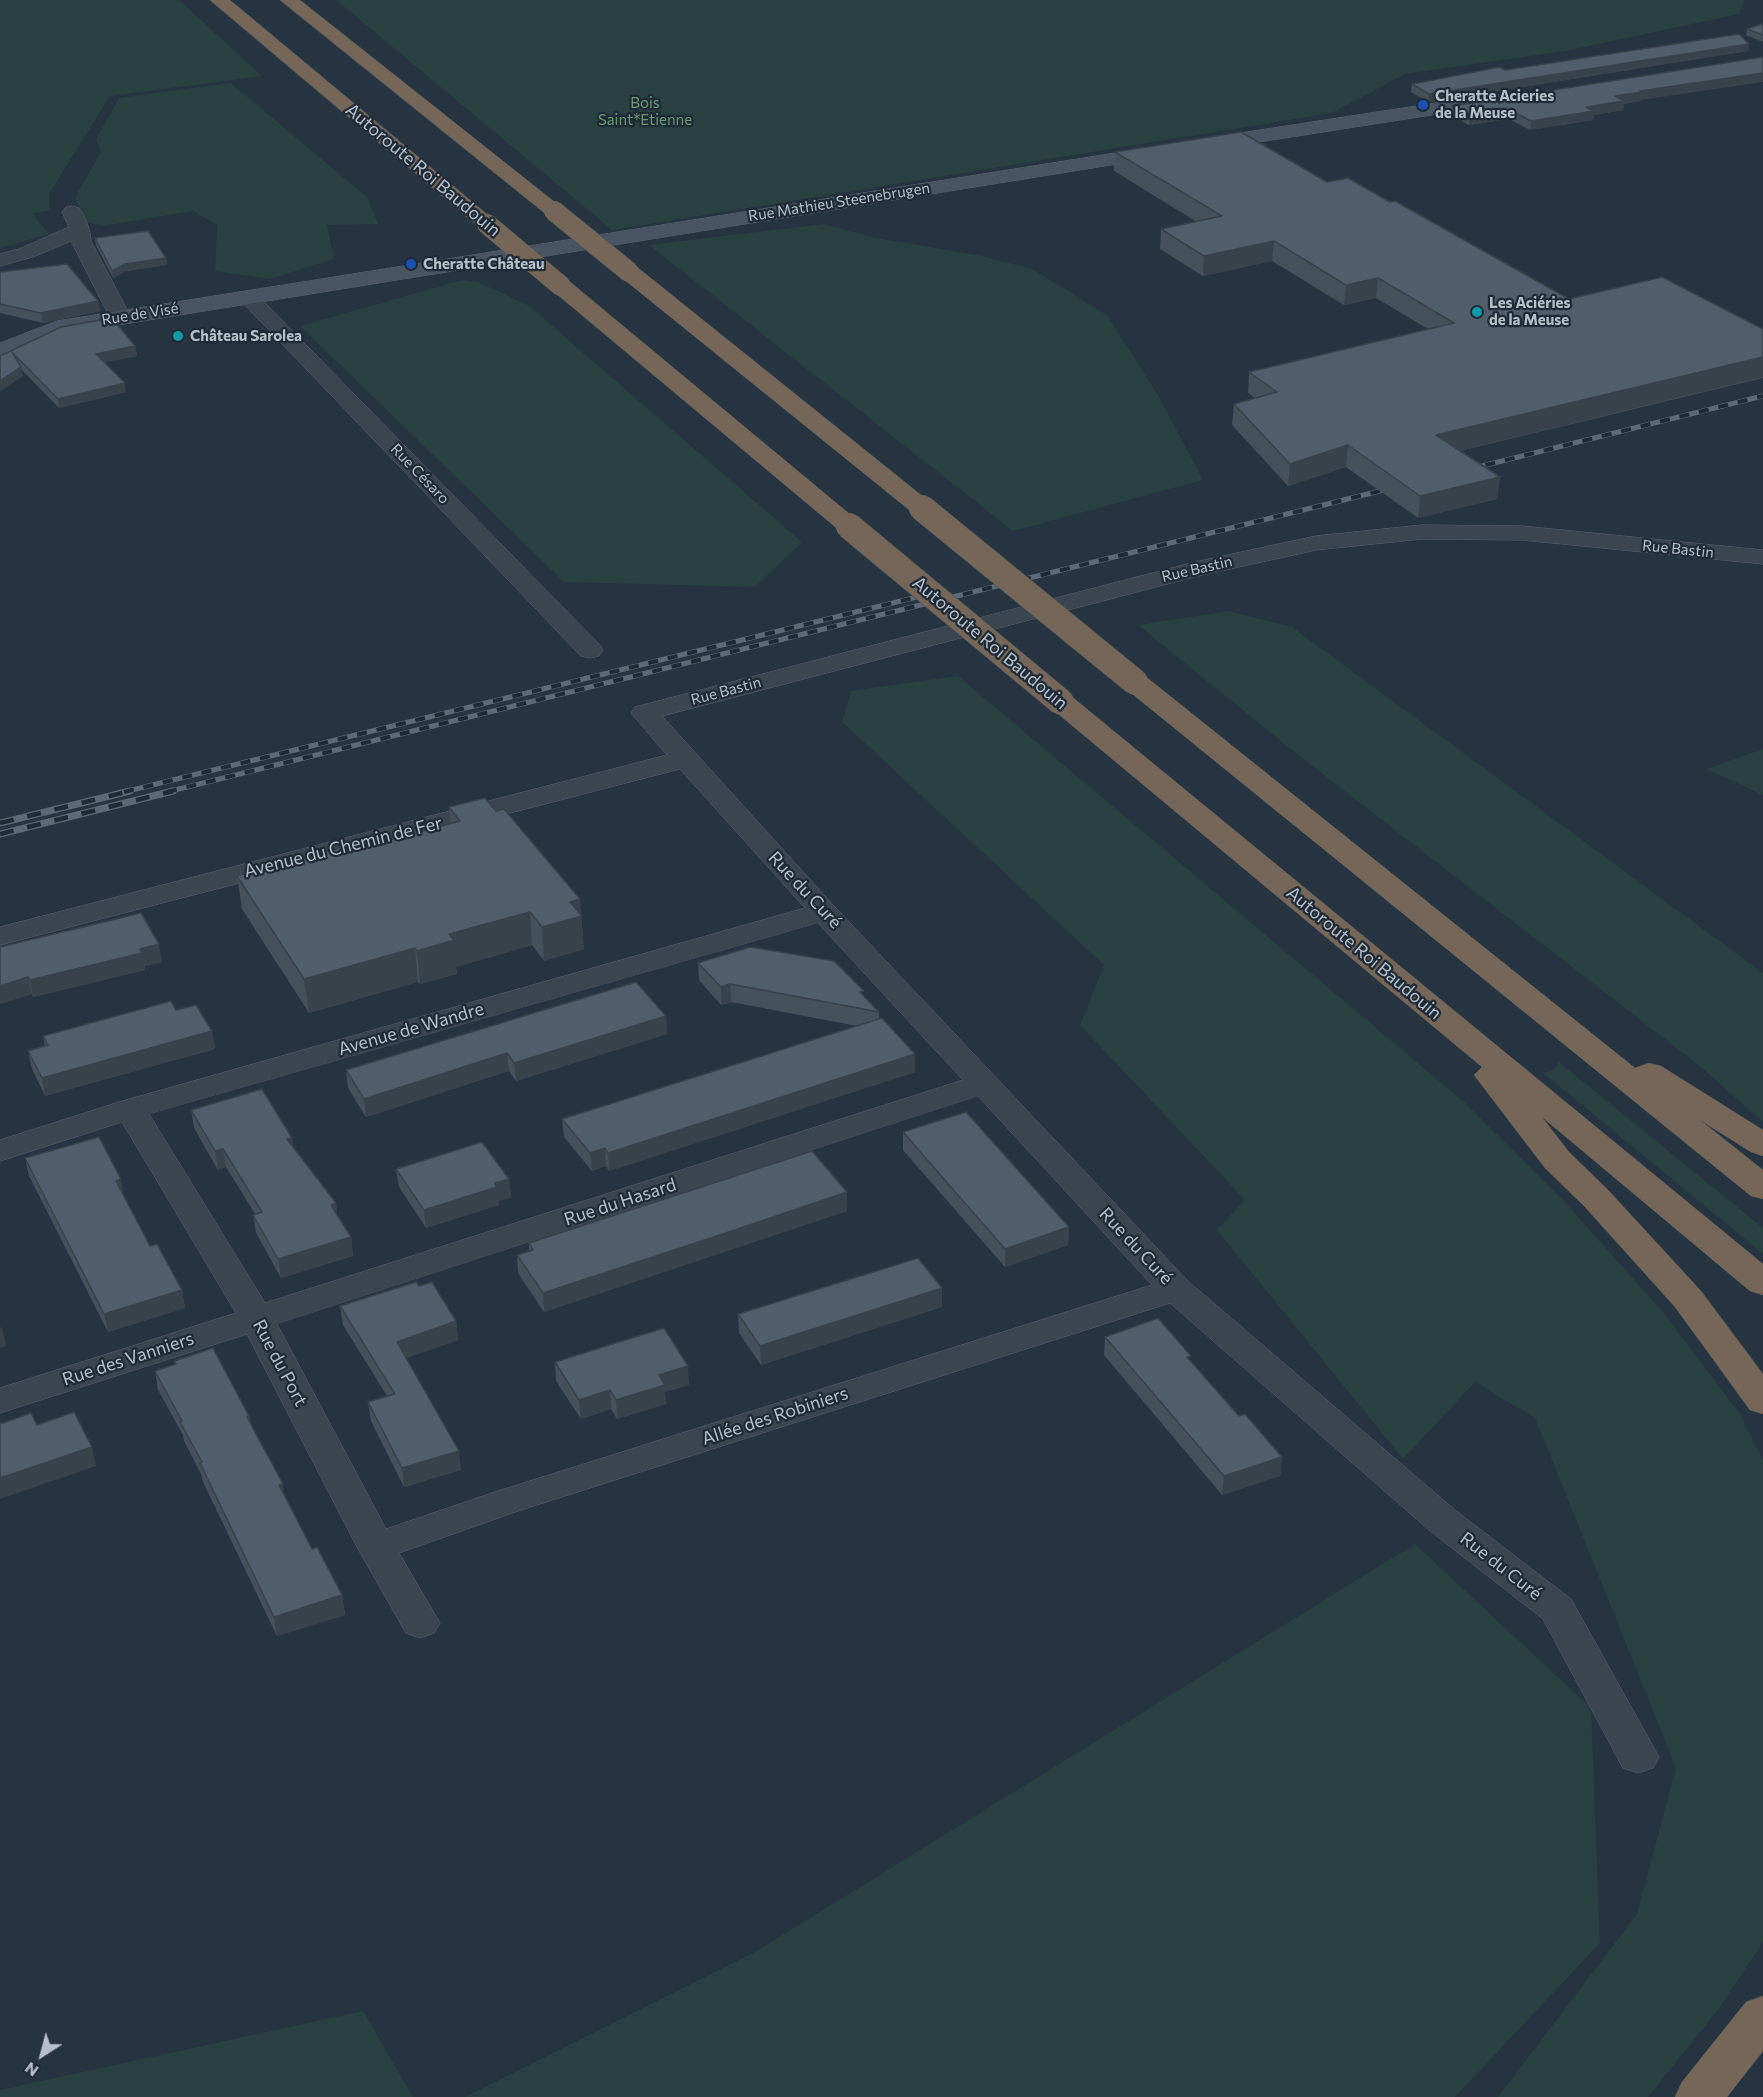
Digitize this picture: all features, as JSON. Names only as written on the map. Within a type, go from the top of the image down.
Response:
[{"type":"highway","name":"Autoroute Roi Baudouin","points":[[219,0],[849,526],[1763,1283]]},
{"type":"highway","points":[[289,0],[922,507],[1763,1188]]},
{"type":"highway","points":[[1518,990],[1763,1145]]},
{"type":"highway","points":[[1454,1027],[1557,1160],[1605,1208],[1688,1299],[1763,1401]]},
{"type":"highway","points":[[1712,2086],[1763,2016]]},
{"type":"street","name":"Rue Mathieu Steenebrugen","points":[[249,298],[927,188],[1509,98]]},
{"type":"street","points":[[0,260],[26,253],[76,221],[81,242],[120,317]]},
{"type":"street","name":"Rue de Visé","points":[[0,351],[57,328],[249,298]]},
{"type":"street","name":"Rue Césaro","points":[[249,298],[590,650]]},
{"type":"street","name":"Rue Bastin","points":[[644,713],[1195,569],[1316,543],[1422,532],[1522,533],[1763,557]]},
{"type":"street","name":"Rue du Curé","points":[[644,713],[824,912],[1176,1289],[1442,1520],[1557,1609],[1638,1757]]},
{"type":"street","name":"Avenue du Chemin de Fer","points":[[0,936],[686,759]]},
{"type":"street","name":"Avenue de Wandre","points":[[0,1151],[130,1109],[824,912]]},
{"type":"street","name":"Rue du Hasard","points":[[256,1317],[983,1084]]},
{"type":"street","name":"Rue du Port","points":[[130,1109],[256,1317],[376,1546],[420,1623]]},
{"type":"street","name":"Allée des Robiniers","points":[[376,1546],[508,1500],[1176,1289]]},
{"type":"street","name":"Rue des Vanniers","points":[[0,1401],[256,1317]]},
{"type":"green space","points":[[0,0],[179,0],[262,76],[110,96],[49,194],[49,210],[33,214],[49,234],[0,248]]},
{"type":"green space","name":"Bois Saint*Etienne","points":[[336,0],[1745,0],[1739,14],[1566,51],[1405,74],[1332,113],[612,230]]},
{"type":"green space","points":[[231,83],[367,197],[378,224],[327,225],[334,259],[270,279],[215,271],[217,225],[193,211],[103,226],[85,222],[75,197],[101,152],[96,139],[119,98]]},
{"type":"green space","points":[[824,224],[876,238],[982,256],[1032,269],[1107,315],[1158,395],[1203,480],[1013,531],[649,245]]},
{"type":"green space","points":[[462,280],[478,282],[528,305],[802,542],[755,587],[564,582],[300,326]]},
{"type":"green space","points":[[1228,611],[1292,627],[1763,973],[1763,1122],[1701,1067],[1298,755],[1138,625]]},
{"type":"green space","points":[[958,676],[1463,1101],[1562,1199],[1663,1312],[1740,1414],[1763,1460],[1763,1942],[1718,2010],[1648,2097],[1498,2097],[1637,1914],[1676,1768],[1535,1418],[1475,1382],[1403,1459],[1217,1230],[1245,1200],[1080,1025],[1104,965],[842,722],[851,691]]},
{"type":"green space","points":[[1763,749],[1763,795],[1706,769]]},
{"type":"green space","points":[[1559,1062],[1763,1228],[1763,1254],[1543,1073],[1554,1070]]},
{"type":"green space","points":[[1415,1544],[1591,1708],[1600,1943],[1455,2097],[465,2097],[755,1952]]},
{"type":"green space","points":[[363,2011],[413,2097],[0,2097],[0,2090]]},
{"type":"building","points":[[1763,24],[1763,35],[1747,29]]},
{"type":"building","points":[[1739,34],[1749,44],[1429,94],[1412,84],[1500,67],[1505,70]]},
{"type":"building","points":[[1763,57],[1763,73],[1615,96],[1624,101],[1586,107],[1594,111],[1531,121],[1510,110],[1470,116],[1452,106]]},
{"type":"building","name":"Les Aciéries de la Meuse","points":[[1241,132],[1327,182],[1348,178],[1390,202],[1395,201],[1569,299],[1662,277],[1763,329],[1763,357],[1436,435],[1500,477],[1420,496],[1348,445],[1290,464],[1234,404],[1277,392],[1249,372],[1454,323],[1378,278],[1346,285],[1274,241],[1204,256],[1161,229],[1222,216],[1115,152]]},
{"type":"building","points":[[148,231],[166,258],[125,264],[112,271],[95,238]]},
{"type":"building","points":[[67,264],[98,301],[41,313],[0,304],[0,272]]},
{"type":"building","points":[[112,318],[135,346],[96,354],[125,383],[58,399],[12,352],[21,367],[0,381],[0,356],[61,327]]},
{"type":"building","points":[[485,798],[496,811],[504,809],[580,899],[570,902],[582,916],[542,927],[530,912],[449,934],[454,940],[417,951],[415,948],[304,979],[237,876],[379,837],[382,842],[460,821],[449,807]]},
{"type":"building","points":[[141,913],[159,944],[140,949],[142,953],[30,980],[28,977],[0,986],[0,947]]},
{"type":"building","points":[[750,947],[834,961],[864,991],[860,992],[879,1012],[730,984],[721,987],[698,963]]},
{"type":"building","points":[[636,982],[666,1016],[514,1063],[507,1053],[364,1099],[346,1070]]},
{"type":"building","points":[[171,1001],[176,1010],[196,1005],[212,1031],[42,1078],[28,1051],[48,1045],[43,1036]]},
{"type":"building","points":[[882,1018],[915,1054],[608,1153],[605,1148],[590,1153],[562,1119]]},
{"type":"building","points":[[262,1089],[292,1138],[287,1139],[336,1203],[331,1205],[351,1237],[278,1259],[253,1215],[262,1212],[223,1149],[215,1151],[191,1110]]},
{"type":"building","points":[[966,1112],[1069,1227],[1005,1249],[903,1132]]},
{"type":"building","points":[[99,1137],[121,1179],[116,1181],[150,1246],[157,1244],[182,1290],[104,1314],[25,1158]]},
{"type":"building","points":[[482,1142],[509,1179],[495,1183],[497,1187],[424,1210],[396,1169]]},
{"type":"building","points":[[812,1151],[847,1192],[543,1293],[517,1255],[533,1250],[529,1243]]},
{"type":"building","points":[[918,1258],[942,1288],[760,1346],[738,1314]]},
{"type":"building","points":[[416,1282],[419,1286],[432,1282],[456,1321],[397,1342],[459,1451],[402,1468],[368,1402],[395,1394],[340,1306]]},
{"type":"building","points":[[1158,1318],[1191,1356],[1187,1357],[1239,1416],[1245,1414],[1282,1457],[1224,1476],[1105,1337]]},
{"type":"building","points":[[664,1328],[688,1366],[659,1375],[665,1385],[616,1400],[610,1390],[579,1400],[555,1362]]},
{"type":"building","points":[[213,1348],[283,1484],[279,1485],[312,1549],[317,1547],[342,1595],[274,1617],[200,1463],[202,1462],[155,1371],[176,1364],[174,1361]]},
{"type":"building","points":[[74,1412],[92,1447],[0,1478],[0,1424],[31,1413],[37,1425]]},
{"type":"railway","points":[[1466,470],[1763,396]]},
{"type":"railway","points":[[167,792],[1396,487]]},
{"type":"railway","points":[[124,792],[917,597]]},
{"type":"railway","points":[[0,823],[130,791]]},
{"type":"railway","points":[[0,834],[173,791]]},
{"type":"place","name":"Cheratte Acieries de la Meuse","points":[[1423,105]]},
{"type":"place","name":"Cheratte Château","points":[[411,264]]},
{"type":"place","name":"Les Aciéries de la Meuse","points":[[1477,312]]},
{"type":"place","name":"Château Sarolea","points":[[178,336]]}]
